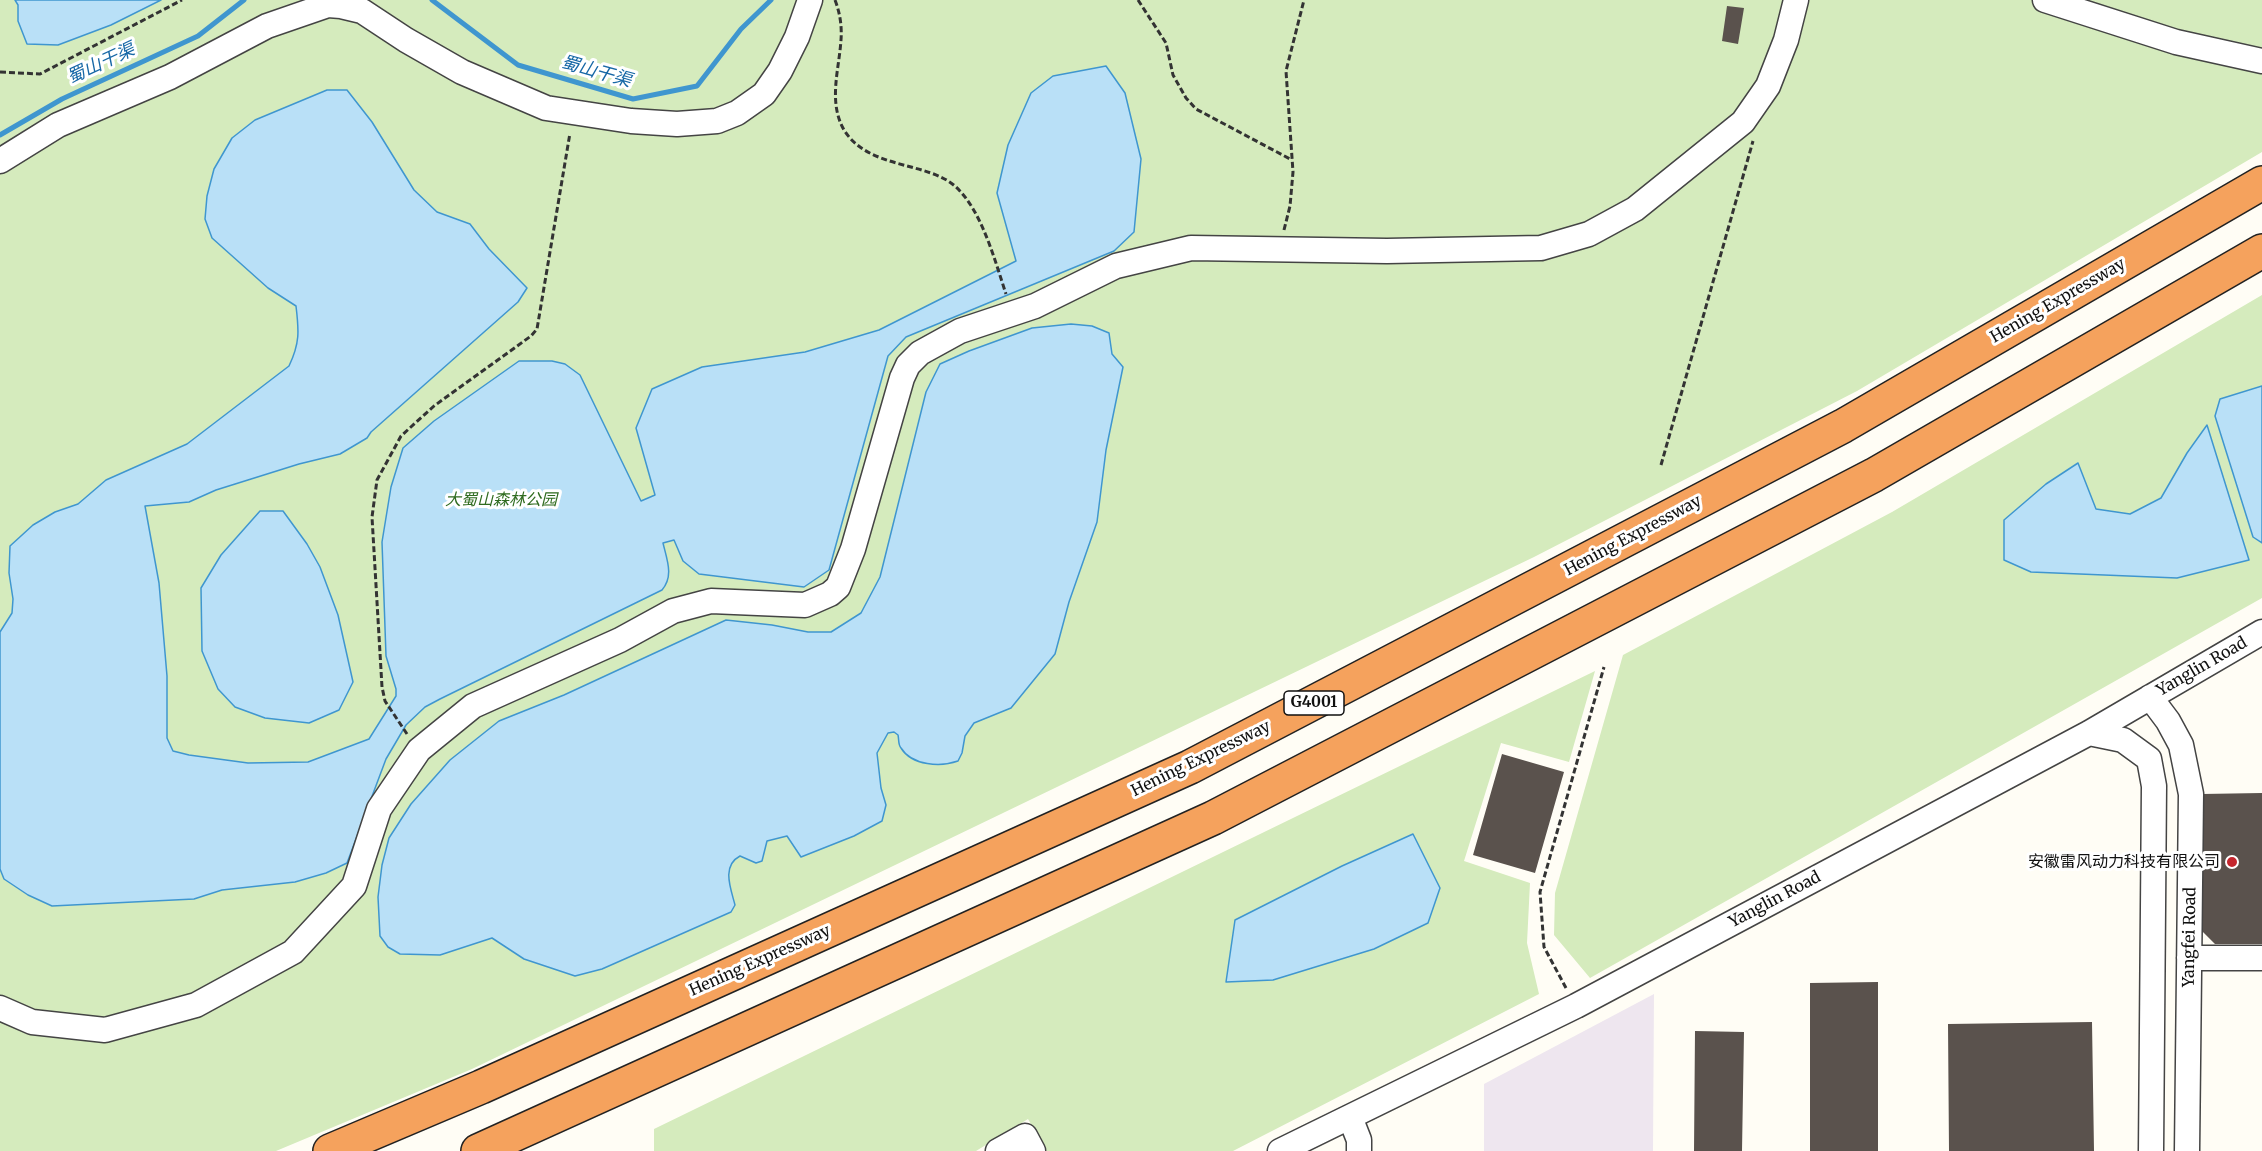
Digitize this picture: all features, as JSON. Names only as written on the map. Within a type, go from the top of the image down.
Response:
[{"type":"highway","name":"Hening Expressway","points":[[330,1151],[481,1087],[1190,767],[1843,426],[2262,183]]},
{"type":"highway","points":[[478,1151],[1213,818],[1874,475],[2262,252]]},
{"type":"street","points":[[0,161],[58,125],[170,77],[267,26],[328,5],[362,11],[406,40],[462,72],[546,108],[631,122],[677,124],[717,122],[737,113],[764,94],[780,71],[797,37],[810,0]]},
{"type":"street","points":[[0,1008],[32,1022],[105,1030],[196,1005],[293,952],[354,886],[379,809],[419,750],[473,706],[620,640],[674,611],[711,602],[805,604],[830,594],[838,587],[853,549],[902,378],[909,365],[926,349],[960,331],[1035,306],[1116,266],[1191,248],[1386,251],[1541,248],[1589,234],[1635,210],[1743,122],[1768,86],[1786,40],[1796,0]]},
{"type":"street","points":[[2045,0],[2176,42],[2262,61]]},
{"type":"street","name":"Yanglin Road","points":[[1280,1151],[1576,1006],[2089,733],[2262,632]]},
{"type":"street","name":"Yangfei Road","points":[[2150,697],[2168,721],[2181,745],[2192,794],[2187,1151]]},
{"type":"street","points":[[2089,733],[2123,740],[2149,759],[2154,786],[2151,1151]]},
{"type":"street","points":[[2189,958],[2262,958]]},
{"type":"street","points":[[1350,1117],[1359,1140],[1359,1151]]},
{"type":"street","points":[[998,1151],[1025,1136],[1033,1151]]},
{"type":"path","points":[[0,72],[40,74],[182,0]]},
{"type":"path","points":[[835,0],[841,23],[836,75],[836,110],[845,130],[861,148],[889,162],[933,174],[956,187],[973,210],[990,243],[1001,278]]},
{"type":"path","points":[[1138,0],[1166,43],[1173,75],[1185,98],[1196,109],[1292,160]]},
{"type":"path","points":[[1280,249],[1290,206],[1293,172],[1286,71],[1304,0]]},
{"type":"path","points":[[419,750],[385,701],[381,687],[372,517],[377,480],[401,436],[434,406],[531,336],[537,329],[573,113]]},
{"type":"path","points":[[1661,465],[1755,132]]},
{"type":"path","points":[[1576,1006],[1544,948],[1540,892],[1604,667]]},
{"type":"shaded area","points":[[1654,994],[1653,1151],[1484,1151],[1484,1084]]},
{"type":"green space","name":"大蜀山森林公园","points":[[0,0],[2262,0],[2262,152],[1857,391],[1534,557],[472,1069],[276,1151],[0,1151]]},
{"type":"green space","points":[[2262,295],[2262,598],[1590,978],[1554,935],[1555,893],[1623,655],[1892,512]]},
{"type":"green space","points":[[1595,671],[1569,762],[1501,743],[1464,861],[1530,883],[1527,943],[1539,994],[1233,1151],[1047,1151],[1028,1119],[976,1151],[654,1151],[654,1129]]},
{"type":"water","points":[[15,0],[161,0],[111,25],[58,45],[27,44],[18,21],[18,5]]},
{"type":"water","points":[[1106,66],[1125,93],[1141,159],[1134,232],[1114,251],[906,337],[888,356],[829,570],[804,587],[699,574],[683,561],[674,540],[663,543],[669,573],[662,590],[440,699],[425,707],[406,725],[386,759],[347,863],[326,873],[295,882],[222,890],[194,899],[52,906],[28,895],[4,879],[0,869],[0,632],[12,613],[13,599],[9,573],[10,546],[33,525],[55,512],[78,504],[106,480],[187,444],[289,366],[297,344],[296,306],[268,288],[212,238],[205,219],[207,196],[214,169],[232,138],[255,120],[327,90],[347,90],[372,122],[414,190],[437,212],[470,224],[489,249],[527,288],[518,302],[367,438],[340,454],[299,464],[216,490],[189,502],[145,506],[159,583],[167,676],[167,738],[173,751],[248,763],[308,762],[369,739],[396,696],[386,656],[382,542],[391,487],[403,448],[434,421],[519,361],[552,361],[565,364],[580,375],[641,501],[655,495],[636,428],[652,389],[702,367],[805,352],[879,330],[1016,261],[997,193],[1008,145],[1031,93],[1053,76]]},
{"type":"water","points":[[1071,324],[1092,326],[1109,333],[1112,354],[1123,367],[1106,450],[1097,522],[1069,602],[1055,654],[1011,708],[974,723],[965,736],[958,761],[943,764],[919,762],[901,748],[898,735],[894,732],[888,733],[877,753],[881,788],[886,805],[882,821],[854,836],[801,857],[787,836],[767,841],[762,861],[756,863],[740,856],[734,860],[729,872],[735,905],[731,912],[602,969],[575,976],[524,959],[492,938],[440,955],[400,954],[388,947],[380,936],[378,897],[382,865],[389,838],[411,804],[450,760],[499,721],[564,695],[726,620],[808,632],[831,632],[861,613],[880,577],[926,392],[940,364],[1032,328]]},
{"type":"water","points":[[2262,386],[2262,543],[2253,537],[2215,416],[2220,399]]},
{"type":"water","points":[[2207,425],[2249,560],[2177,578],[2031,572],[2004,560],[2004,520],[2046,484],[2078,463],[2096,509],[2130,514],[2161,498],[2187,453]]},
{"type":"water","points":[[260,511],[283,511],[307,544],[320,567],[338,615],[353,682],[339,710],[309,723],[265,718],[235,707],[218,689],[202,651],[201,588],[221,555]]},
{"type":"water","points":[[1413,834],[1440,888],[1428,923],[1374,949],[1273,980],[1226,982],[1235,920],[1342,866]]},
{"type":"building","points":[[1727,6],[1744,8],[1738,44],[1722,41]]},
{"type":"building","points":[[1502,754],[1564,772],[1535,873],[1473,855]]},
{"type":"building","name":"安徽雷风动力科技有限公司","points":[[2262,793],[2262,944],[2215,944],[2201,930],[2202,794]]},
{"type":"building","points":[[1878,982],[1878,1151],[1810,1151],[1810,983]]},
{"type":"building","points":[[2092,1022],[2094,1151],[1949,1151],[1948,1024]]},
{"type":"building","points":[[1695,1031],[1744,1032],[1742,1151],[1694,1151]]},
{"type":"waterway","name":"蜀山干渠","points":[[0,135],[62,99],[198,36],[244,0]]},
{"type":"waterway","name":"蜀山干渠","points":[[432,0],[518,65],[633,99],[697,86],[741,29],[771,0]]},
{"type":"place","name":"安徽雷风动力科技有限公司","points":[[2232,862]]}]
